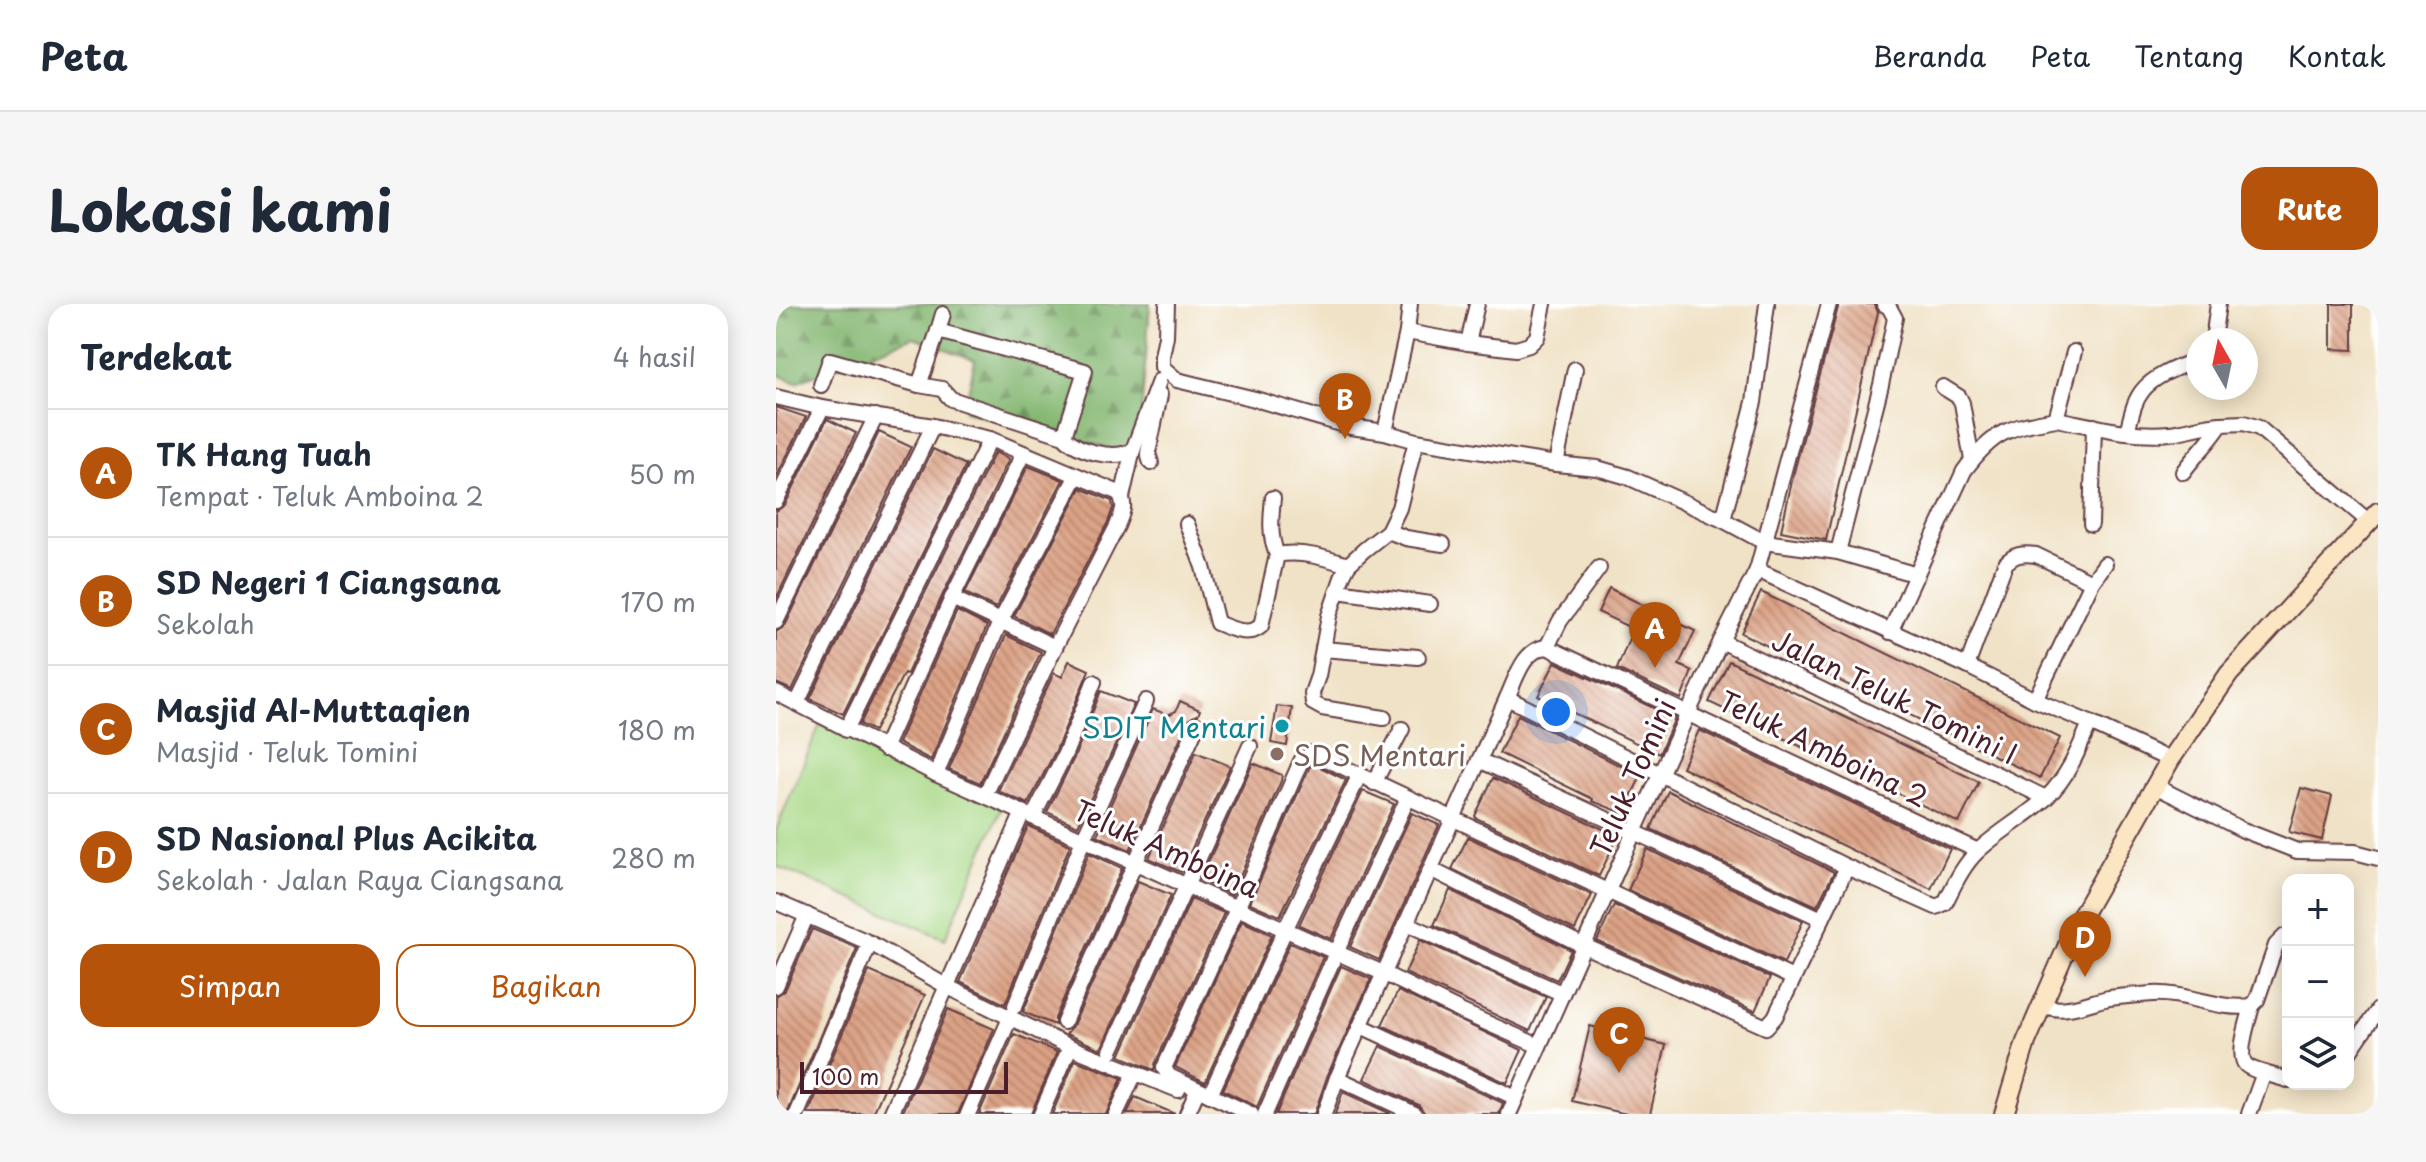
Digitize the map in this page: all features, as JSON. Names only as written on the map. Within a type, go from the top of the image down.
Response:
[{"type":"main road","points":[[2004,1114],[2026,1042],[2077,924],[2170,760],[2229,674],[2373,517]]},
{"type":"street","points":[[1151,463],[1148,453],[1160,401],[1167,304]]},
{"type":"street","points":[[1385,432],[1407,332],[1410,304]]},
{"type":"street","points":[[1468,343],[1477,304]]},
{"type":"street","points":[[1407,332],[1516,349],[1529,345],[1537,337],[1544,304]]},
{"type":"street","points":[[1723,520],[1754,402],[1767,304]]},
{"type":"street","name":"Teluk Tomini","points":[[1509,1114],[1582,945],[1609,892],[1721,641],[1757,570],[1829,304]]},
{"type":"street","points":[[1838,552],[1895,318],[1884,304]]},
{"type":"street","points":[[2215,328],[2218,304]]},
{"type":"street","points":[[919,385],[943,314]]},
{"type":"street","points":[[938,331],[1085,371],[1064,436]]},
{"type":"street","points":[[2056,419],[2074,352]]},
{"type":"street","points":[[821,385],[830,360],[942,389],[951,399],[1064,436],[1072,445],[1124,456],[1133,450]]},
{"type":"street","points":[[2127,432],[2134,406],[2143,389],[2186,365]]},
{"type":"street","points":[[1556,464],[1575,369]]},
{"type":"street","points":[[1161,374],[1351,427],[1416,441],[1597,468],[1628,477],[1764,542],[1838,552],[1917,575]]},
{"type":"street","points":[[985,795],[1117,526],[1124,508],[1122,497],[1133,450],[1161,374]]},
{"type":"street","points":[[1943,387],[1959,397],[1962,403],[1972,460]]},
{"type":"street","points":[[776,397],[990,439],[1119,493],[1122,497]]},
{"type":"street","points":[[776,501],[822,408]]},
{"type":"street","points":[[776,622],[876,416]]},
{"type":"street","points":[[1890,632],[1964,471],[1980,448],[2000,434],[2027,424],[2056,419],[2127,432],[2172,433],[2203,425],[2244,423],[2259,428],[2373,517]]},
{"type":"street","points":[[2183,472],[2211,441],[2221,424]]},
{"type":"street","points":[[797,703],[933,426]]},
{"type":"street","points":[[2091,524],[2094,426]]},
{"type":"street","points":[[846,730],[990,439]]},
{"type":"street","points":[[1384,718],[1322,708],[1313,703],[1312,693],[1329,616],[1343,575],[1348,565],[1388,531],[1399,508],[1416,441]]},
{"type":"street","points":[[884,749],[952,598],[1023,454]]},
{"type":"street","points":[[936,774],[1000,622],[1076,477]]},
{"type":"street","points":[[1187,524],[1203,567],[1217,623],[1252,631],[1261,626],[1277,555],[1270,526],[1273,498]]},
{"type":"street","points":[[1388,531],[1415,540],[1443,544]]},
{"type":"street","points":[[1277,555],[1292,553],[1348,565]]},
{"type":"street","points":[[1967,666],[2005,564],[2010,559],[2026,553],[2036,555],[2092,582]]},
{"type":"street","points":[[2035,700],[2092,582],[2105,564]]},
{"type":"street","points":[[1324,1114],[1337,1078],[1525,660],[1536,650],[1547,647],[1560,621],[1599,568]]},
{"type":"street","points":[[1757,570],[2170,760]]},
{"type":"street","points":[[1338,591],[1430,604]]},
{"type":"street","points":[[952,598],[1055,647]]},
{"type":"street","name":"Jalan Teluk Tomini I","points":[[1721,641],[2046,798]]},
{"type":"street","name":"Teluk Amboina 2","points":[[1547,647],[1978,851]]},
{"type":"street","points":[[1323,649],[1418,657]]},
{"type":"street","points":[[891,1114],[1028,814],[1065,754],[1094,682]]},
{"type":"street","name":"Teluk Amboina","points":[[776,693],[936,774],[1084,838],[1539,1046]]},
{"type":"street","points":[[1507,698],[1847,867],[1936,907],[1945,903],[1961,872],[1978,851],[2046,798],[2069,770],[2090,723]]},
{"type":"street","points":[[968,1114],[1084,838],[1146,701]]},
{"type":"street","points":[[1064,1022],[1197,725]]},
{"type":"street","points":[[1374,783],[1402,729]]},
{"type":"street","points":[[1111,1051],[1250,746]]},
{"type":"street","points":[[1233,1114],[1169,1076],[1164,1071],[1165,1065],[1301,761],[1313,753],[1793,978]]},
{"type":"street","points":[[1479,760],[1822,919]]},
{"type":"street","points":[[1187,1114],[1202,1096],[1360,774]]},
{"type":"street","points":[[2155,786],[2243,830],[2297,851],[2355,852],[2378,858]]},
{"type":"street","points":[[1265,1114],[1408,798]]},
{"type":"street","points":[[1432,870],[1582,945],[1766,1027],[1775,1017],[1847,867]]},
{"type":"street","points":[[776,902],[870,943],[948,987],[1012,1012],[1070,1047],[1251,1114]]},
{"type":"street","points":[[776,986],[807,915]]},
{"type":"street","points":[[1408,924],[1561,993]]},
{"type":"street","points":[[2282,939],[2276,945],[2257,1000],[2252,1006],[2242,1051],[2242,1060],[2247,1067],[2282,1078]]},
{"type":"street","points":[[797,1114],[870,943]]},
{"type":"street","points":[[2042,1005],[2051,1009],[2071,1008],[2107,999],[2158,994],[2208,1003],[2252,1006]]},
{"type":"street","points":[[2354,1045],[2378,1010]]},
{"type":"street","points":[[1361,1026],[1516,1098]]},
{"type":"street","points":[[1041,1114],[1070,1047]]},
{"type":"street","points":[[1116,1114],[1135,1073]]},
{"type":"street","points":[[2249,1114],[2264,1073]]},
{"type":"street","points":[[1337,1078],[1415,1114]]},
{"type":"green space","points":[[776,304],[1150,304],[1138,455],[964,411],[975,360],[914,337],[796,382],[776,374]]},
{"type":"green space","points":[[820,724],[1002,807],[945,939],[776,866],[776,830]]},
{"type":"building","points":[[1839,304],[1874,304],[1878,312],[1826,540],[1781,531]]},
{"type":"building","points":[[2331,304],[2353,304],[2353,350],[2331,349]]},
{"type":"building","points":[[776,407],[806,417],[776,478]]},
{"type":"building","points":[[827,419],[856,433],[776,599],[776,511],[785,505]]},
{"type":"building","points":[[879,432],[911,447],[792,690],[776,683],[776,632],[785,626]]},
{"type":"building","points":[[933,449],[966,465],[843,714],[810,699]]},
{"type":"building","points":[[995,452],[1009,459],[907,674],[904,673],[874,731],[860,724]]},
{"type":"building","points":[[1028,466],[1063,480],[996,608],[965,593]]},
{"type":"building","points":[[1081,488],[1112,501],[1113,508],[1050,634],[1014,616]]},
{"type":"building","points":[[1609,588],[1695,631],[1679,665],[1692,671],[1681,699],[1617,669],[1633,629],[1598,612]]},
{"type":"building","points":[[1761,592],[2060,738],[2040,778],[1741,633]]},
{"type":"building","points":[[957,611],[987,626],[931,760],[898,743]]},
{"type":"building","points":[[1006,635],[1041,652],[980,783],[949,769]]},
{"type":"building","points":[[1069,661],[1089,670],[1056,750],[1028,804],[998,791],[1054,673],[1062,677]]},
{"type":"building","points":[[1729,661],[1979,782],[1959,823],[1709,702]]},
{"type":"building","points":[[1555,662],[1675,718],[1659,754],[1538,696]]},
{"type":"building","points":[[1101,691],[1134,704],[1078,826],[1047,812],[1074,758]]},
{"type":"building","points":[[1180,701],[1200,710],[1188,721],[1130,850],[1097,835],[1153,709],[1168,715],[1176,711]]},
{"type":"building","name":"SDIT Mentari","points":[[1277,706],[1292,708],[1287,746],[1271,743]]},
{"type":"building","points":[[1518,715],[1641,776],[1623,813],[1592,801],[1499,753]]},
{"type":"building","points":[[1699,730],[1950,849],[1931,889],[1682,767]]},
{"type":"building","points":[[1196,752],[1230,766],[1181,872],[1149,858]]},
{"type":"building","points":[[1253,763],[1282,775],[1232,895],[1200,880]]},
{"type":"building","points":[[1314,764],[1346,780],[1280,916],[1250,903],[1309,768]]},
{"type":"building","points":[[1493,778],[1618,836],[1599,876],[1476,818]]},
{"type":"building","points":[[2301,788],[2332,796],[2322,840],[2289,832]]},
{"type":"building","points":[[1363,791],[1394,804],[1331,939],[1299,925]]},
{"type":"building","points":[[1668,791],[1834,872],[1817,906],[1651,829]]},
{"type":"building","points":[[1412,813],[1439,825],[1379,960],[1350,947]]},
{"type":"building","points":[[1028,826],[1070,845],[1005,1004],[960,982]]},
{"type":"building","points":[[1468,837],[1592,895],[1575,930],[1452,869]]},
{"type":"building","points":[[1647,849],[1803,921],[1784,963],[1628,890]]},
{"type":"building","points":[[1089,853],[1122,868],[1055,1018],[1055,1025],[1023,1012]]},
{"type":"building","points":[[1138,881],[1171,895],[1101,1049],[1066,1034],[1073,1026]]},
{"type":"building","points":[[1450,890],[1571,950],[1557,980],[1434,925]]},
{"type":"building","points":[[1191,899],[1224,913],[1154,1070],[1120,1056]]},
{"type":"building","points":[[1614,905],[1770,978],[1755,1011],[1597,941]]},
{"type":"building","points":[[1242,921],[1272,935],[1205,1082],[1175,1067]]},
{"type":"building","points":[[812,929],[857,948],[787,1114],[776,1114],[776,996],[785,990]]},
{"type":"building","points":[[1420,940],[1546,997],[1530,1031],[1405,973]]},
{"type":"building","points":[[1290,943],[1323,957],[1257,1107],[1223,1090]]},
{"type":"building","points":[[1341,966],[1371,979],[1328,1074],[1314,1114],[1276,1114]]},
{"type":"building","points":[[869,971],[925,995],[873,1114],[808,1114]]},
{"type":"building","points":[[1398,991],[1522,1050],[1507,1083],[1382,1025]]},
{"type":"building","points":[[948,1009],[994,1029],[958,1114],[902,1114]]},
{"type":"building","points":[[1590,1026],[1666,1045],[1650,1114],[1627,1114],[1572,1101]]},
{"type":"building","points":[[1014,1034],[1057,1052],[1031,1114],[979,1114]]},
{"type":"building","points":[[1380,1046],[1503,1103],[1499,1114],[1425,1114],[1419,1105],[1364,1079]]},
{"type":"building","points":[[1075,1060],[1122,1078],[1106,1114],[1052,1114]]},
{"type":"building","points":[[1343,1092],[1391,1114],[1335,1114]]},
{"type":"building","points":[[1135,1097],[1175,1114],[1127,1114]]},
{"type":"place","name":"SD Negeri 1 Ciangsana","points":[[1345,439]]},
{"type":"place","name":"TK Hang Tuah","points":[[1655,668]]},
{"type":"place","name":"SDIT Mentari","points":[[1282,726]]},
{"type":"place","name":"SDS Mentari","points":[[1277,754]]},
{"type":"place","name":"SD Nasional Plus Acikita","points":[[2085,977]]},
{"type":"place","name":"Masjid Al-Muttaqien","points":[[1619,1073]]}]
